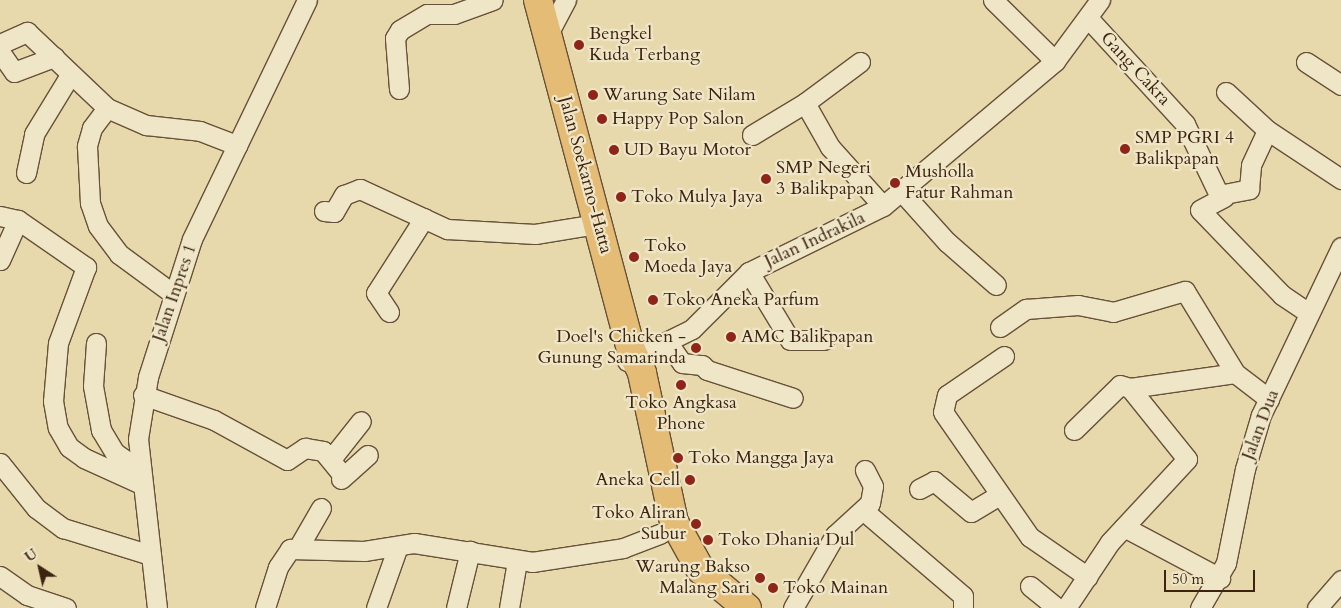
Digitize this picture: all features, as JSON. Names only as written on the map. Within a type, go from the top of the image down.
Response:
[{"type":"highway","name":"Jalan Soekarno-Hatta","points":[[538,0],[674,522],[700,569],[747,608]]},
{"type":"highway","name":"Jalan Soekarno-Hatta","points":[[632,356],[632,408],[660,534],[682,572],[722,608]]},
{"type":"street","name":"Jalan Inpres 1","points":[[157,608],[141,477],[143,395],[172,294],[237,144],[307,0]]},
{"type":"street","points":[[400,89],[395,38],[400,30],[427,14],[454,14],[493,0]]},
{"type":"street","points":[[547,36],[566,0]]},
{"type":"street","points":[[993,0],[1055,61]]},
{"type":"street","name":"Jalan Indrakila","points":[[632,356],[668,343],[692,329],[749,272],[883,206],[1055,61],[1100,0]]},
{"type":"street","name":"Gang Cakra","points":[[1088,18],[1184,124],[1224,197]]},
{"type":"street","points":[[0,44],[27,32],[70,75],[107,108],[146,125],[200,131],[237,144]]},
{"type":"street","points":[[0,52],[14,72],[54,57]]},
{"type":"street","points":[[752,135],[805,103],[860,62]]},
{"type":"street","points":[[1306,62],[1341,85]]},
{"type":"street","points":[[26,173],[34,134],[70,75]]},
{"type":"street","points":[[1226,92],[1267,130],[1341,179]]},
{"type":"street","points":[[805,103],[830,147],[883,206]]},
{"type":"street","points":[[107,108],[88,136],[90,203],[96,218],[118,254],[172,294]]},
{"type":"street","points":[[1267,130],[1251,166],[1249,189],[1224,197],[1200,210],[1282,296],[1309,313]]},
{"type":"street","points":[[324,211],[334,212],[344,195],[360,189],[447,229],[535,234],[597,224]]},
{"type":"street","points":[[901,191],[947,242],[996,285]]},
{"type":"street","points":[[0,260],[9,218],[86,267],[58,343],[53,401],[58,428],[70,447],[84,458],[141,477]]},
{"type":"street","points":[[389,312],[376,293],[424,218]]},
{"type":"street","name":"Jalan Dua","points":[[1200,608],[1220,578],[1252,439],[1341,247]]},
{"type":"street","points":[[749,272],[790,340],[824,340]]},
{"type":"street","points":[[1000,327],[1026,309],[1078,305],[1120,311],[1185,291],[1236,373],[1269,399]]},
{"type":"street","points":[[668,343],[682,363],[702,364],[708,370],[793,398]]},
{"type":"street","points":[[96,344],[93,386],[101,430],[115,453],[141,477]]},
{"type":"street","points":[[1004,356],[942,401],[949,426],[1030,537],[1088,577]]},
{"type":"street","points":[[1074,430],[1118,386],[1130,388],[1236,373]]},
{"type":"street","points":[[1066,608],[1124,527],[1187,459],[1130,388]]},
{"type":"street","points":[[143,395],[214,420],[287,460],[305,448],[314,448],[331,459],[342,478],[368,455]]},
{"type":"street","points":[[331,459],[361,422]]},
{"type":"street","points":[[0,463],[36,508],[63,528],[151,555]]},
{"type":"street","points":[[793,608],[835,535],[864,511],[874,492],[865,470]]},
{"type":"street","points":[[919,489],[934,481],[971,512],[999,495]]},
{"type":"street","points":[[298,548],[321,508]]},
{"type":"street","points":[[864,511],[963,596],[963,608]]},
{"type":"street","points":[[1124,527],[1220,578]]},
{"type":"street","points":[[265,608],[285,554],[298,548],[397,549],[414,543],[517,561],[579,557],[623,548],[660,534]]},
{"type":"street","points":[[376,608],[397,549]]},
{"type":"street","points":[[456,608],[470,552]]},
{"type":"street","points":[[509,608],[517,561]]},
{"type":"street","points":[[0,576],[26,595],[66,608]]},
{"type":"street","points":[[1317,608],[1341,580]]},
{"type":"street","points":[[1030,586],[1057,608]]},
{"type":"place","name":"Bengkel Kuda Terbang","points":[[579,45]]},
{"type":"place","name":"Warung Sate Nilam","points":[[593,95]]},
{"type":"place","name":"Happy Pop Salon","points":[[602,119]]},
{"type":"place","name":"SMP PGRI 4 Balikpapan","points":[[1125,149]]},
{"type":"place","name":"UD Bayu Motor","points":[[614,150]]},
{"type":"place","name":"SMP Negeri 3 Balikpapan","points":[[766,179]]},
{"type":"place","name":"Musholla Fatur Rahman","points":[[895,183]]},
{"type":"place","name":"Toko Mulya Jaya","points":[[621,197]]},
{"type":"place","name":"Toko Moeda Jaya","points":[[634,257]]},
{"type":"place","name":"Toko Aneka Parfum","points":[[653,300]]},
{"type":"place","name":"AMC Balikpapan","points":[[731,337]]},
{"type":"place","name":"Doel's Chicken - Gunung Samarinda","points":[[696,348]]},
{"type":"place","name":"Toko Angkasa Phone","points":[[681,385]]},
{"type":"place","name":"Toko Mangga Jaya","points":[[678,458]]},
{"type":"place","name":"Aneka Cell","points":[[690,480]]},
{"type":"place","name":"Toko Aliran Subur","points":[[696,524]]},
{"type":"place","name":"Toko Dhania Dul","points":[[708,540]]},
{"type":"place","name":"Warung Bakso Malang Sari","points":[[760,578]]},
{"type":"place","name":"Toko Mainan","points":[[773,588]]}]
